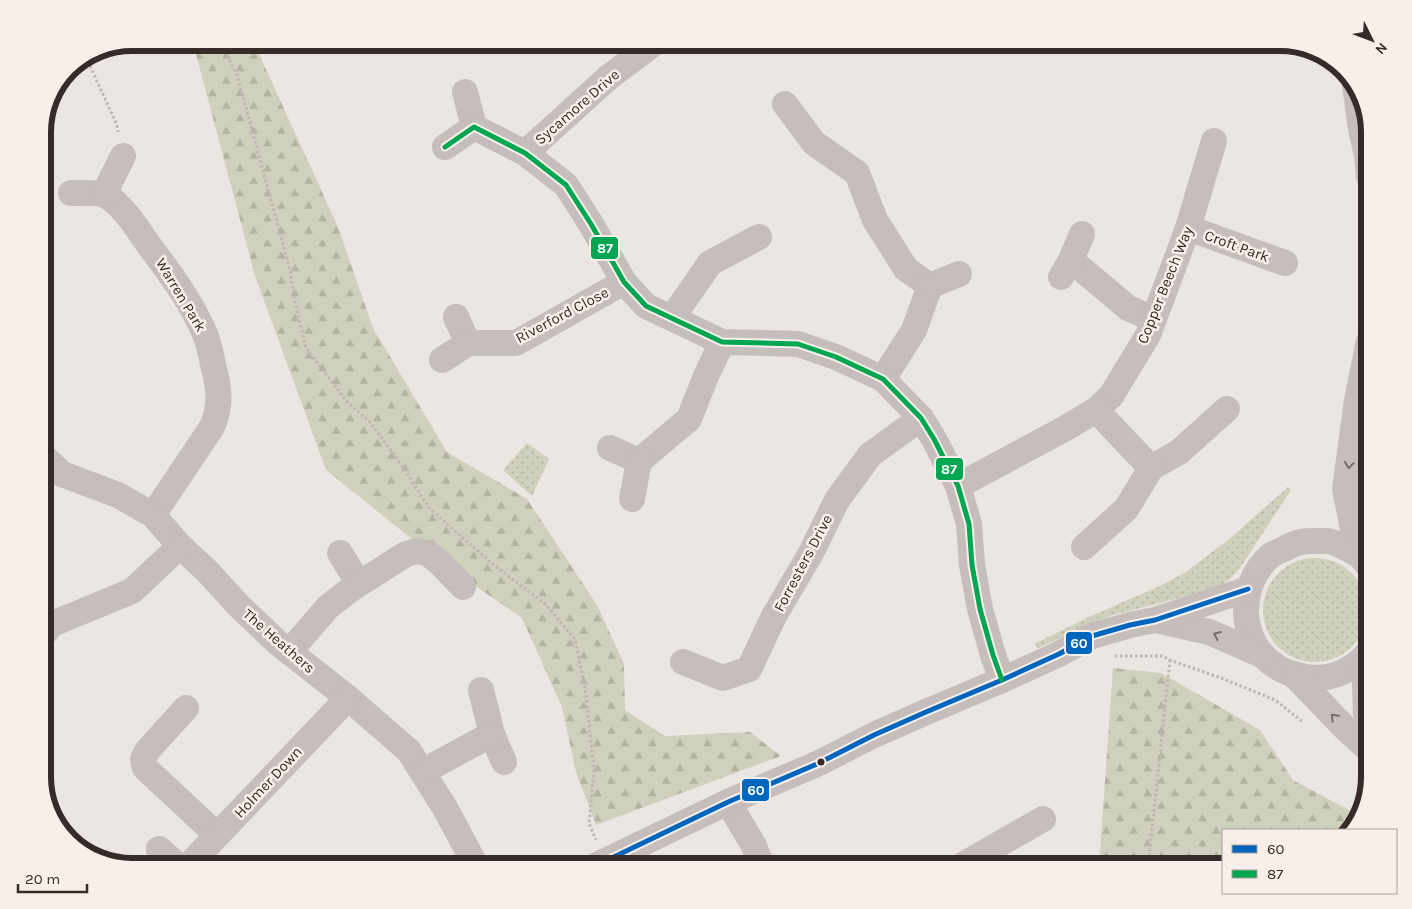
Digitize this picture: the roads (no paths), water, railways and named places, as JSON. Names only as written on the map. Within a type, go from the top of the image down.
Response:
[{"type":"street","name":"Sycamore Drive","points":[[525,153],[609,77],[644,51]]},
{"type":"street","points":[[465,92],[474,126],[525,153],[566,185],[624,282],[646,306],[722,342],[798,344],[836,357],[882,379],[921,418],[958,486],[969,524],[972,565],[980,609],[1002,680]]},
{"type":"street","points":[[785,104],[814,143],[857,173],[875,220],[906,269],[930,286]]},
{"type":"street","points":[[445,147],[474,126]]},
{"type":"street","name":"Copper Beech Way","points":[[958,486],[1066,428],[1096,410],[1112,396],[1148,334],[1154,319],[1188,228],[1214,141]]},
{"type":"street","points":[[71,193],[104,194],[123,156]]},
{"type":"street","name":"Warren Park","points":[[104,194],[118,205],[135,226],[176,282],[195,314],[206,336],[219,394],[218,414],[212,427],[153,516]]},
{"type":"street","name":"Croft Park","points":[[1188,228],[1285,263]]},
{"type":"street","points":[[1082,234],[1066,268],[1128,308],[1154,319]]},
{"type":"street","points":[[672,318],[710,263],[759,237]]},
{"type":"street","points":[[882,379],[914,330],[930,286],[959,274]]},
{"type":"street","name":"Riverford Close","points":[[468,343],[516,343],[624,282]]},
{"type":"street","points":[[442,360],[468,343],[456,317]]},
{"type":"street","points":[[632,499],[639,461],[689,419],[722,342]]},
{"type":"street","points":[[1096,410],[1151,468]]},
{"type":"street","points":[[1084,547],[1126,509],[1151,468],[1179,452],[1227,410]]},
{"type":"street","points":[[1360,415],[1345,489],[1361,549]]},
{"type":"street","name":"Forresters Drive","points":[[683,662],[723,678],[749,669],[774,616],[811,554],[836,500],[870,455],[921,418]]},
{"type":"street","points":[[610,448],[639,461]]},
{"type":"street","name":"The Heathers","points":[[51,464],[62,474],[118,495],[153,516],[239,606],[278,643],[348,698],[409,751],[446,808],[472,858]]},
{"type":"street","points":[[1361,558],[1330,541],[1299,541],[1272,555],[1257,570],[1248,589],[1245,606],[1246,624],[1252,640],[1262,655],[1276,667],[1294,675],[1313,678],[1332,676],[1349,669],[1361,659]]},
{"type":"street","points":[[51,625],[132,592],[180,546]]},
{"type":"street","points":[[289,652],[328,607],[359,584],[406,554],[417,551],[427,553],[438,561],[463,587]]},
{"type":"street","points":[[340,553],[359,584]]},
{"type":"street","points":[[611,858],[728,802],[817,764],[874,735],[1059,654],[1092,636],[1155,620],[1248,589]]},
{"type":"street","points":[[1155,620],[1209,632],[1262,655]]},
{"type":"street","points":[[1294,675],[1361,742]]},
{"type":"street","points":[[481,690],[492,734],[504,762]]},
{"type":"street","name":"Holmer Down","points":[[195,858],[348,698]]},
{"type":"street","points":[[186,708],[147,751],[143,759],[145,768],[217,835]]},
{"type":"street","points":[[422,772],[492,734]]},
{"type":"street","points":[[728,802],[753,844],[759,858]]},
{"type":"street","points":[[975,858],[1043,819]]},
{"type":"street","points":[[159,849],[169,858]]}]
